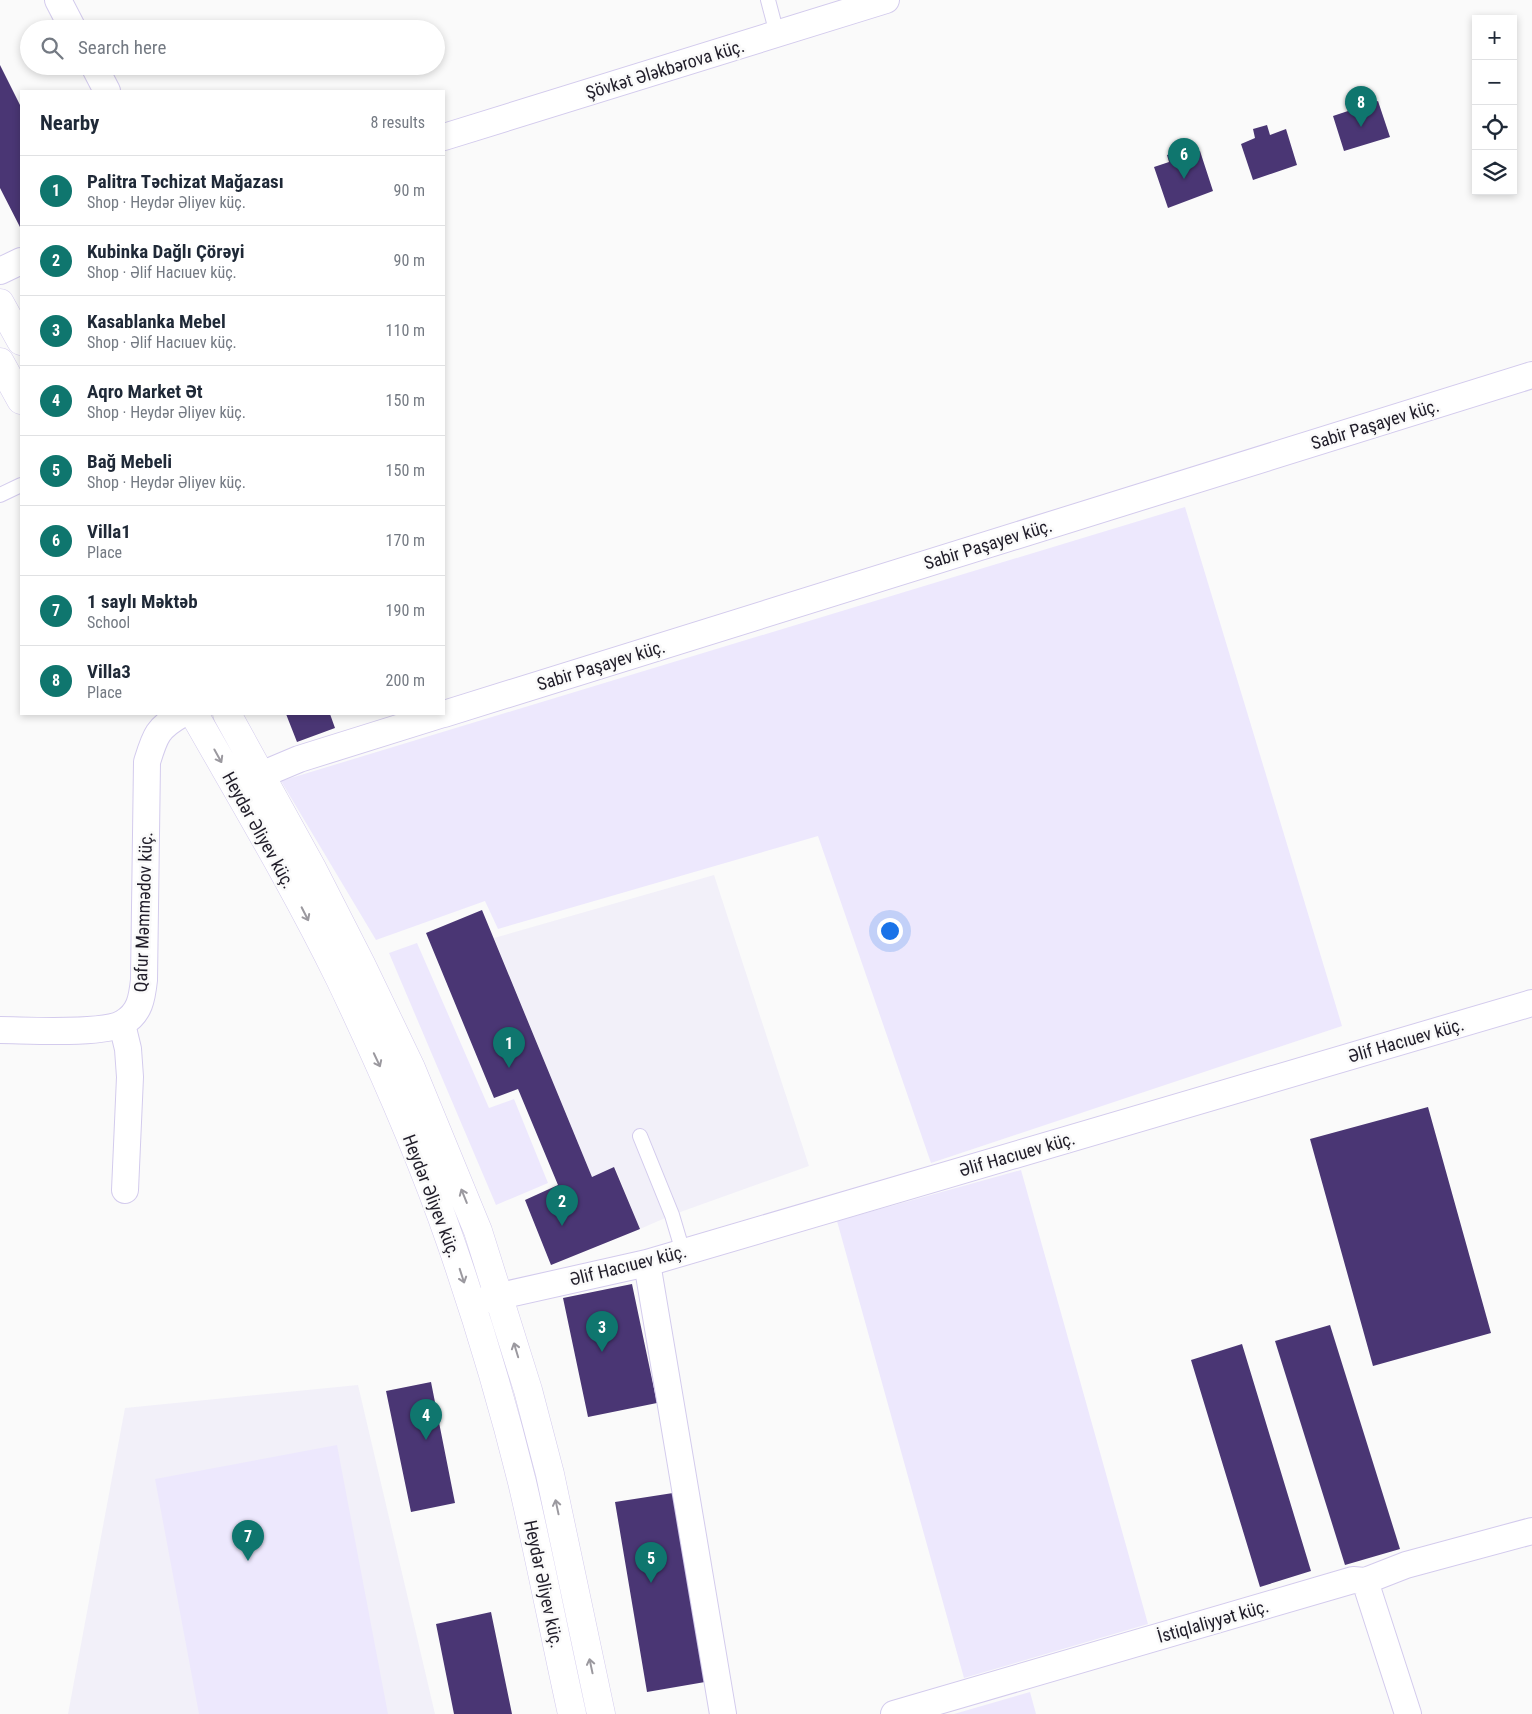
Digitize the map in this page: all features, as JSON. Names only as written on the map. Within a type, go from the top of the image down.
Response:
[{"type":"main road","points":[[0,303],[20,339]]},
{"type":"main road","points":[[0,362],[20,398]]},
{"type":"main road","name":"Heydər Əliyev küç.","points":[[195,715],[288,880],[339,978],[386,1079],[450,1241],[471,1304],[522,1481],[572,1714]]},
{"type":"main road","name":"Heydər Əliyev küç.","points":[[228,715],[313,870],[361,964],[410,1068],[478,1231],[528,1390],[550,1474],[601,1714]]},
{"type":"street","points":[[58,0],[68,20]]},
{"type":"street","name":"Şövkət Ələkbərova küç.","points":[[445,137],[886,0]]},
{"type":"street","points":[[99,75],[106,90]]},
{"type":"street","points":[[0,271],[20,261]]},
{"type":"street","name":"Sabir Paşayev küç.","points":[[445,713],[1532,375]]},
{"type":"street","name":"Qafur Məmmədov küç.","points":[[122,1024],[134,1013],[142,1000],[144,980],[147,762],[154,738],[165,723],[180,715]]},
{"type":"street","name":"Sabir Paşayev küç.","points":[[261,775],[299,759],[440,715]]},
{"type":"street","name":"Əlif Hacıuev küç.","points":[[471,1304],[683,1252],[1532,1003]]},
{"type":"street","points":[[0,1030],[96,1030],[122,1024],[128,1050],[130,1077],[125,1190]]},
{"type":"street","points":[[647,1262],[723,1714]]},
{"type":"street","name":"İstiqlaliyyət küç.","points":[[894,1714],[1353,1580],[1365,1581],[1406,1565],[1532,1530]]},
{"type":"street","points":[[1365,1581],[1408,1714]]},
{"type":"lane","points":[[768,0],[778,34]]},
{"type":"lane","points":[[0,495],[20,485]]},
{"type":"lane","points":[[640,1136],[672,1215],[683,1252]]},
{"type":"shaded area","points":[[1185,507],[1342,1026],[931,1163],[818,836],[498,929],[485,901],[376,940],[281,781]]},
{"type":"shaded area","points":[[714,875],[809,1166],[672,1215],[640,1229],[615,1167],[592,1177],[494,938]]},
{"type":"shaded area","points":[[417,943],[489,1108],[514,1099],[548,1183],[496,1205],[389,953]]},
{"type":"shaded area","points":[[1021,1170],[1148,1624],[964,1678],[837,1221]]},
{"type":"shaded area","points":[[358,1385],[435,1714],[68,1714],[125,1408]]},
{"type":"shaded area","points":[[337,1445],[388,1714],[199,1714],[155,1479]]},
{"type":"shaded area","points":[[1030,1692],[1036,1714],[954,1714]]},
{"type":"building","points":[[0,65],[20,105],[20,227],[0,188]]},
{"type":"building","points":[[1361,98],[1364,106],[1378,101],[1390,137],[1344,151],[1333,116],[1348,111],[1345,103]]},
{"type":"building","points":[[1267,125],[1270,135],[1286,129],[1297,165],[1253,180],[1241,144],[1255,138],[1253,129]]},
{"type":"building","points":[[1181,150],[1183,157],[1200,151],[1213,191],[1168,208],[1154,167],[1169,162],[1167,155]]},
{"type":"building","points":[[286,715],[330,715],[335,728],[297,742]]},
{"type":"building","points":[[482,910],[592,1177],[614,1167],[640,1229],[551,1265],[525,1200],[558,1185],[518,1089],[494,1098],[426,933]]},
{"type":"building","points":[[1428,1107],[1491,1333],[1373,1366],[1310,1139]]},
{"type":"building","points":[[632,1284],[657,1403],[588,1417],[563,1298]]},
{"type":"building","points":[[1330,1325],[1400,1549],[1345,1565],[1275,1341]]},
{"type":"building","points":[[1242,1344],[1311,1571],[1260,1587],[1191,1360]]},
{"type":"building","points":[[431,1382],[455,1503],[411,1512],[386,1391]]},
{"type":"building","points":[[673,1493],[705,1682],[647,1692],[615,1502]]},
{"type":"building","points":[[491,1612],[512,1714],[454,1714],[436,1624]]},
{"type":"place","name":"Villa3","points":[[1361,127]]},
{"type":"place","name":"Villa1","points":[[1184,179]]},
{"type":"place","name":"Palitra Təchizat Mağazası","points":[[509,1068]]},
{"type":"place","name":"Kubinka Dağlı Çörəyi","points":[[562,1226]]},
{"type":"place","name":"Kasablanka Mebel","points":[[602,1352]]},
{"type":"place","name":"Aqro Market Ət","points":[[426,1440]]},
{"type":"place","name":"1 saylı Məktəb","points":[[248,1561]]},
{"type":"place","name":"Bağ Mebeli","points":[[651,1583]]}]
